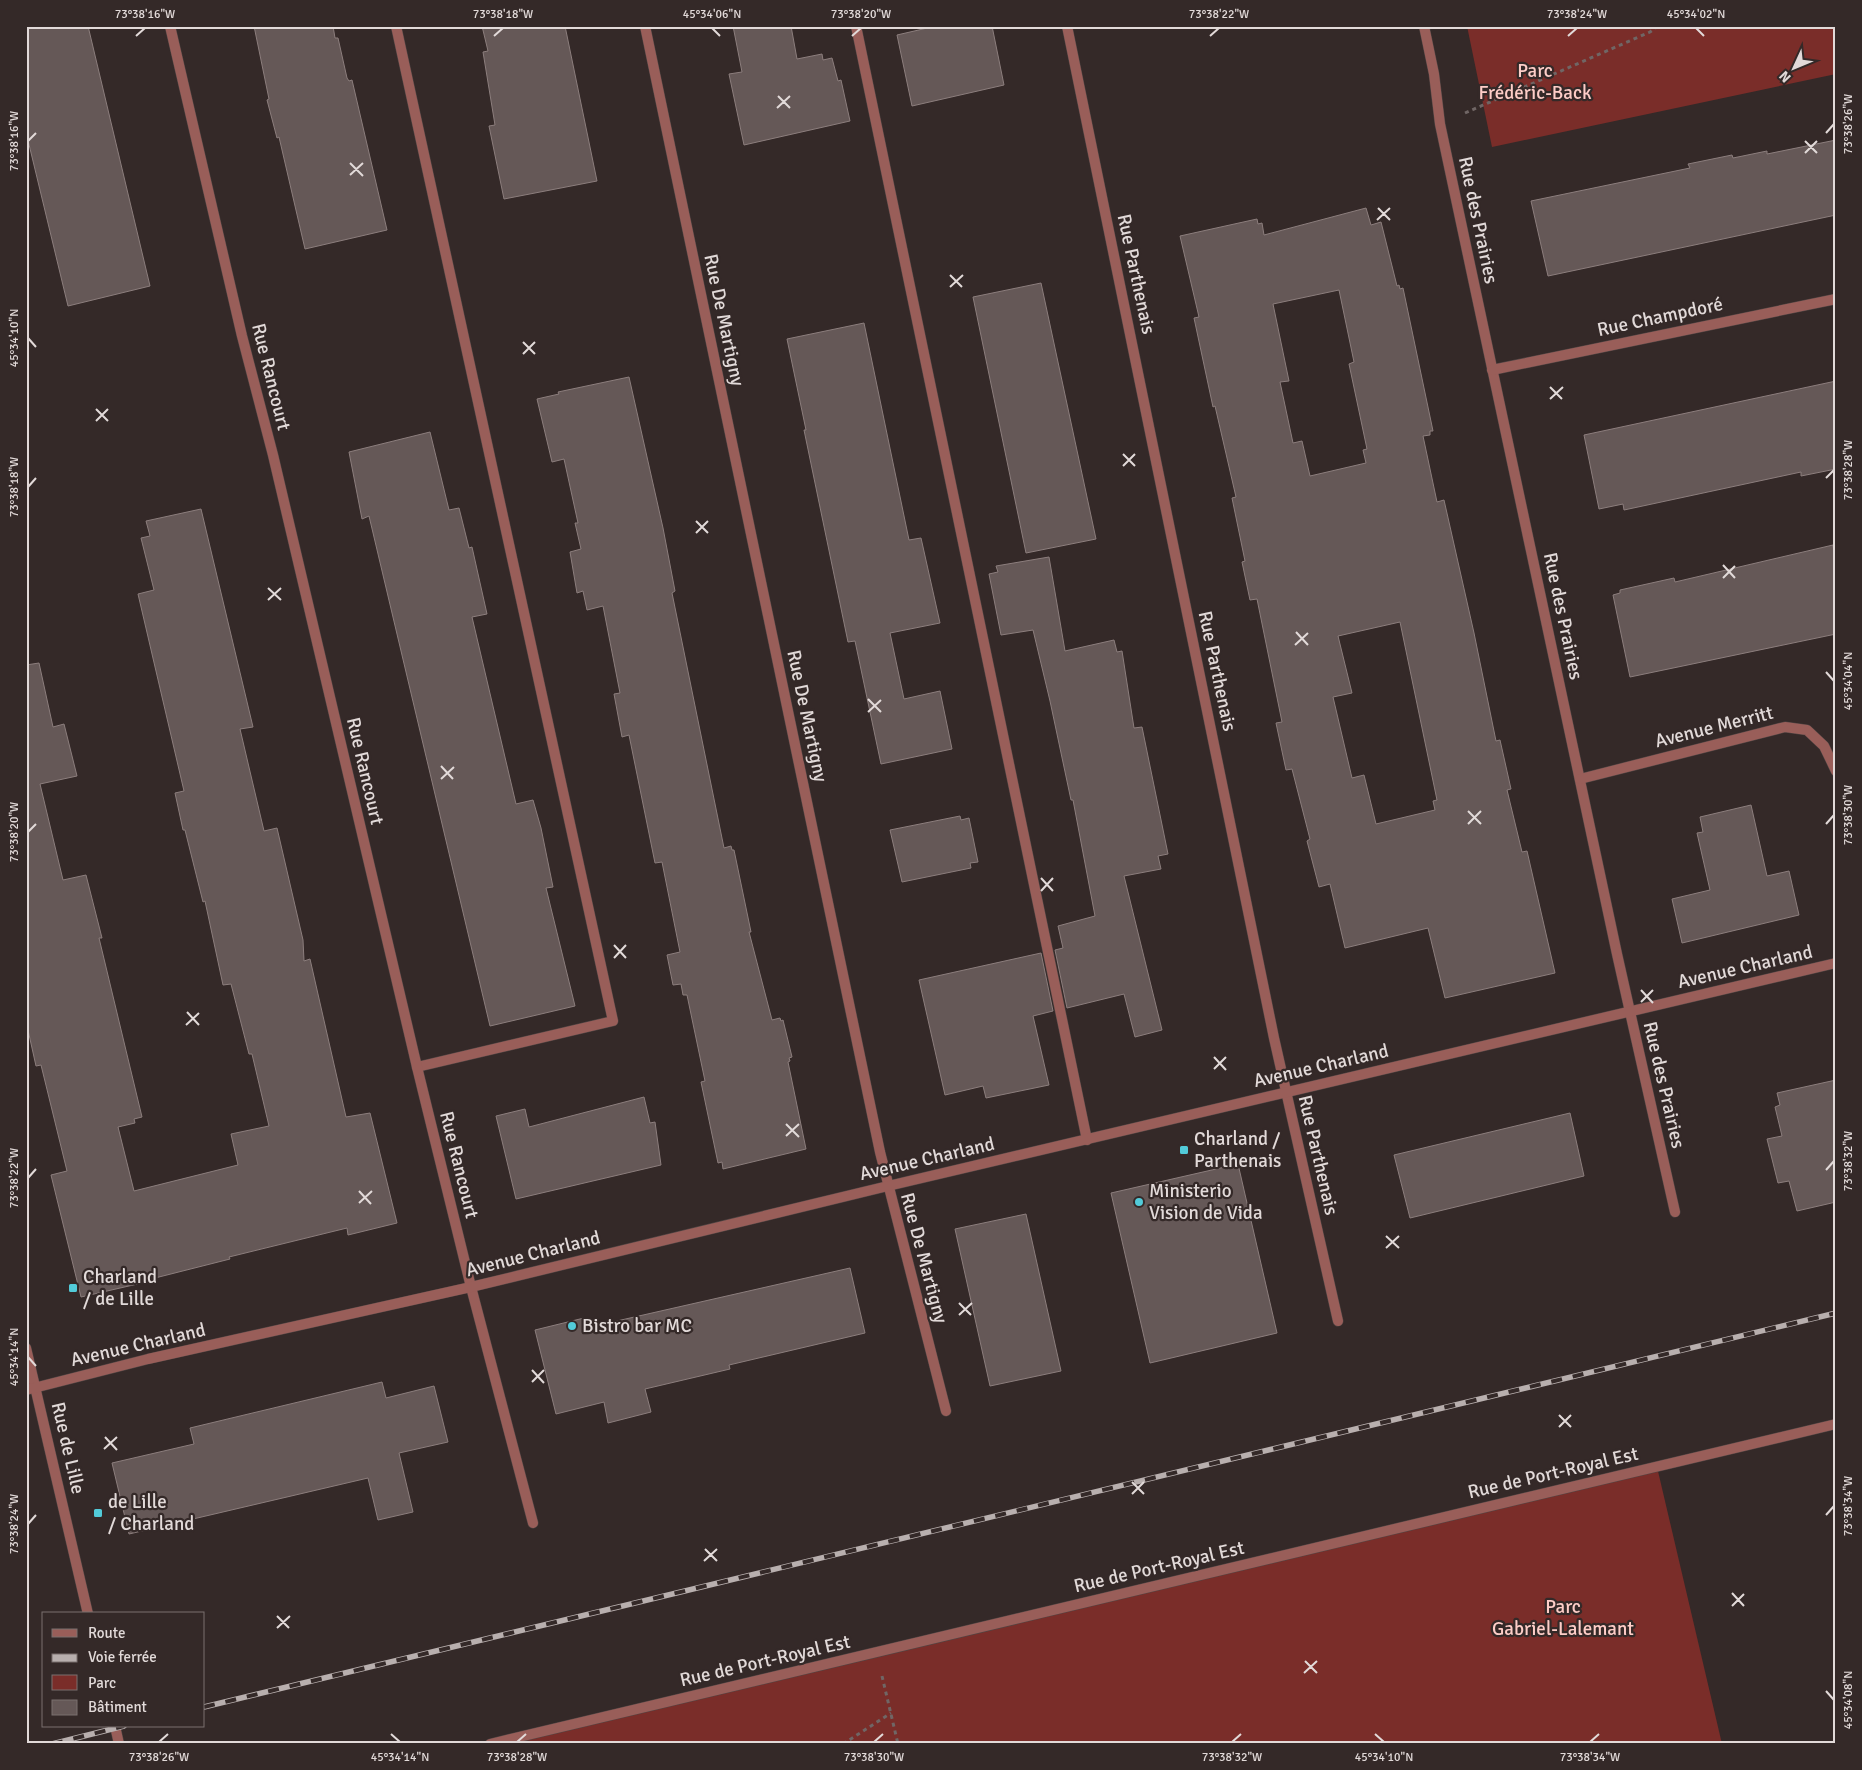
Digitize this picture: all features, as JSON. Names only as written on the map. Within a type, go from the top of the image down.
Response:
[{"type":"street","name":"Rue Rancourt","points":[[170,26],[416,1067],[533,1523]]},
{"type":"street","points":[[396,26],[613,1021],[416,1067]]},
{"type":"street","name":"Rue De Martigny","points":[[645,26],[888,1186],[946,1411]]},
{"type":"street","points":[[856,26],[1087,1140]]},
{"type":"street","name":"Rue Parthenais","points":[[1067,26],[1286,1093],[1338,1320]]},
{"type":"street","name":"Rue des Prairies","points":[[1424,26],[1434,74],[1440,124],[1492,370],[1675,1212]]},
{"type":"street","name":"Rue Champdoré","points":[[1492,370],[1836,299]]},
{"type":"street","name":"Avenue Merritt","points":[[1580,779],[1785,727],[1807,730],[1824,746],[1836,772]]},
{"type":"street","name":"Avenue Charland","points":[[31,1389],[148,1359],[471,1287],[888,1186],[1836,963]]},
{"type":"street","name":"Rue de Lille","points":[[26,1348],[31,1389],[87,1612]]},
{"type":"street","name":"Rue de Port-Royal Est","points":[[490,1744],[1836,1424]]},
{"type":"street","points":[[115,1728],[119,1744]]},
{"type":"path","points":[[1440,124],[1650,32],[1658,26]]},
{"type":"path","points":[[876,1652],[898,1744]]},
{"type":"path","points":[[844,1744],[890,1713]]},
{"type":"green space","name":"Parc Frédéric-Back","points":[[1467,26],[1836,26],[1836,74],[1492,147]]},
{"type":"green space","name":"Parc Gabriel-Lalemant","points":[[1657,1467],[1722,1744],[484,1744]]},
{"type":"building","points":[[26,26],[88,26],[150,286],[68,306],[26,132]]},
{"type":"building","points":[[254,26],[333,26],[335,38],[338,38],[347,78],[349,81],[352,80],[387,230],[305,249],[279,137],[277,138],[267,100],[269,99]]},
{"type":"building","points":[[482,26],[565,26],[597,181],[504,199],[489,126],[495,125],[483,52],[488,51]]},
{"type":"building","points":[[733,26],[791,26],[797,59],[822,54],[823,60],[832,58],[838,81],[841,80],[850,121],[744,145],[729,74],[742,72]]},
{"type":"building","points":[[936,26],[992,26],[1004,85],[912,106],[897,35]]},
{"type":"building","points":[[1836,140],[1836,215],[1548,276],[1531,201],[1690,168],[1688,164],[1732,155],[1733,158],[1767,151],[1767,154]]},
{"type":"building","points":[[1366,208],[1371,225],[1381,222],[1397,286],[1399,285],[1400,289],[1403,288],[1433,431],[1430,431],[1430,435],[1423,436],[1437,502],[1444,500],[1496,741],[1500,740],[1511,789],[1507,790],[1522,852],[1527,851],[1555,973],[1445,998],[1428,928],[1345,948],[1330,884],[1319,887],[1307,841],[1310,839],[1292,769],[1286,770],[1276,723],[1282,722],[1257,599],[1250,600],[1242,562],[1245,561],[1232,498],[1236,497],[1215,406],[1213,407],[1194,318],[1199,317],[1180,236],[1257,219],[1258,224],[1262,223],[1264,235]],"holes":[[[1339,290],[1354,362],[1349,364],[1367,449],[1363,450],[1366,463],[1310,476],[1302,441],[1293,443],[1280,382],[1289,381],[1273,304]],[[1400,622],[1437,800],[1433,801],[1435,810],[1376,824],[1364,775],[1352,778],[1333,697],[1352,693],[1338,636]]]},
{"type":"building","points":[[1041,283],[1096,539],[1026,553],[973,297]]},
{"type":"building","points":[[864,323],[909,540],[921,538],[940,623],[890,633],[904,699],[940,691],[952,749],[881,764],[855,641],[848,642],[787,339]]},
{"type":"building","points":[[629,377],[663,528],[675,591],[672,593],[724,848],[731,846],[732,850],[734,850],[751,932],[749,932],[772,1020],[780,1018],[781,1021],[783,1020],[792,1057],[789,1058],[790,1061],[788,1062],[806,1149],[723,1169],[722,1162],[718,1163],[701,1082],[705,1081],[687,995],[683,995],[681,984],[673,985],[667,955],[680,952],[662,862],[655,863],[629,735],[622,737],[614,694],[620,693],[603,606],[587,610],[583,591],[577,593],[570,552],[581,549],[575,523],[578,523],[564,459],[552,462],[537,399],[559,394],[558,392]]},
{"type":"building","points":[[1836,381],[1836,469],[1801,476],[1801,472],[1624,510],[1623,504],[1599,509],[1584,435]]},
{"type":"building","points":[[430,432],[449,510],[459,508],[469,548],[472,547],[487,614],[472,617],[516,804],[533,800],[541,828],[553,887],[546,888],[575,1006],[490,1026],[369,516],[362,519],[349,452]]},
{"type":"building","points":[[201,509],[253,727],[240,729],[264,831],[277,828],[303,940],[304,961],[310,959],[346,1117],[370,1113],[397,1223],[348,1235],[347,1228],[229,1257],[230,1259],[155,1278],[155,1280],[81,1297],[51,1175],[67,1171],[41,1065],[36,1066],[26,1021],[26,665],[39,663],[53,727],[64,724],[77,776],[40,784],[63,880],[86,875],[102,938],[99,938],[142,1117],[134,1119],[135,1123],[118,1127],[134,1191],[238,1165],[231,1134],[269,1126],[252,1054],[249,1054],[231,984],[223,985],[205,901],[203,902],[185,830],[183,830],[175,793],[184,791],[138,594],[154,590],[141,538],[150,536],[146,521]]},
{"type":"building","points":[[1833,545],[1836,565],[1836,634],[1630,677],[1613,595],[1620,593],[1620,590],[1674,578],[1675,582]]},
{"type":"building","points":[[1049,557],[1065,651],[1114,640],[1117,652],[1122,651],[1134,728],[1142,727],[1168,854],[1158,856],[1161,869],[1124,876],[1162,1030],[1135,1037],[1124,994],[1067,1008],[1055,950],[1063,948],[1058,926],[1095,916],[1073,800],[1071,800],[1033,630],[1001,635],[989,574],[998,572],[996,566]]},
{"type":"building","points":[[1751,805],[1767,876],[1789,871],[1799,915],[1682,943],[1672,899],[1710,890],[1697,833],[1703,832],[1700,817]]},
{"type":"building","points":[[960,816],[961,820],[969,818],[978,862],[970,863],[971,868],[902,882],[890,830]]},
{"type":"building","points":[[1041,953],[1053,1011],[1033,1016],[1049,1085],[986,1098],[983,1086],[945,1095],[919,980]]},
{"type":"building","points":[[1836,1080],[1836,1202],[1797,1211],[1789,1181],[1778,1183],[1767,1139],[1782,1136],[1775,1107],[1780,1105],[1777,1093]]},
{"type":"building","points":[[644,1097],[650,1123],[655,1122],[661,1165],[516,1199],[496,1116],[525,1109],[529,1127]]},
{"type":"building","points":[[1570,1113],[1584,1176],[1410,1218],[1394,1155]]},
{"type":"building","points":[[1238,1164],[1277,1333],[1150,1363],[1111,1193]]},
{"type":"building","points":[[1026,1214],[1061,1371],[990,1386],[955,1229]]},
{"type":"building","points":[[850,1268],[865,1333],[729,1365],[730,1369],[645,1389],[651,1412],[608,1423],[604,1402],[556,1414],[535,1330],[584,1318],[586,1328]]},
{"type":"building","points":[[382,1382],[386,1398],[434,1386],[448,1442],[399,1453],[413,1512],[378,1520],[368,1478],[129,1534],[112,1463],[194,1444],[190,1428]]},
{"type":"railway","points":[[205,1707],[1836,1313]]},
{"type":"railway","points":[[52,1744],[116,1728]]},
{"type":"place","name":"Charland / Parthenais","points":[[1184,1150]]},
{"type":"place","name":"Ministerio Vision de Vida","points":[[1139,1202]]},
{"type":"place","name":"Charland / de Lille","points":[[73,1288]]},
{"type":"place","name":"Bistro bar MC","points":[[572,1326]]},
{"type":"place","name":"de Lille / Charland","points":[[98,1513]]}]
